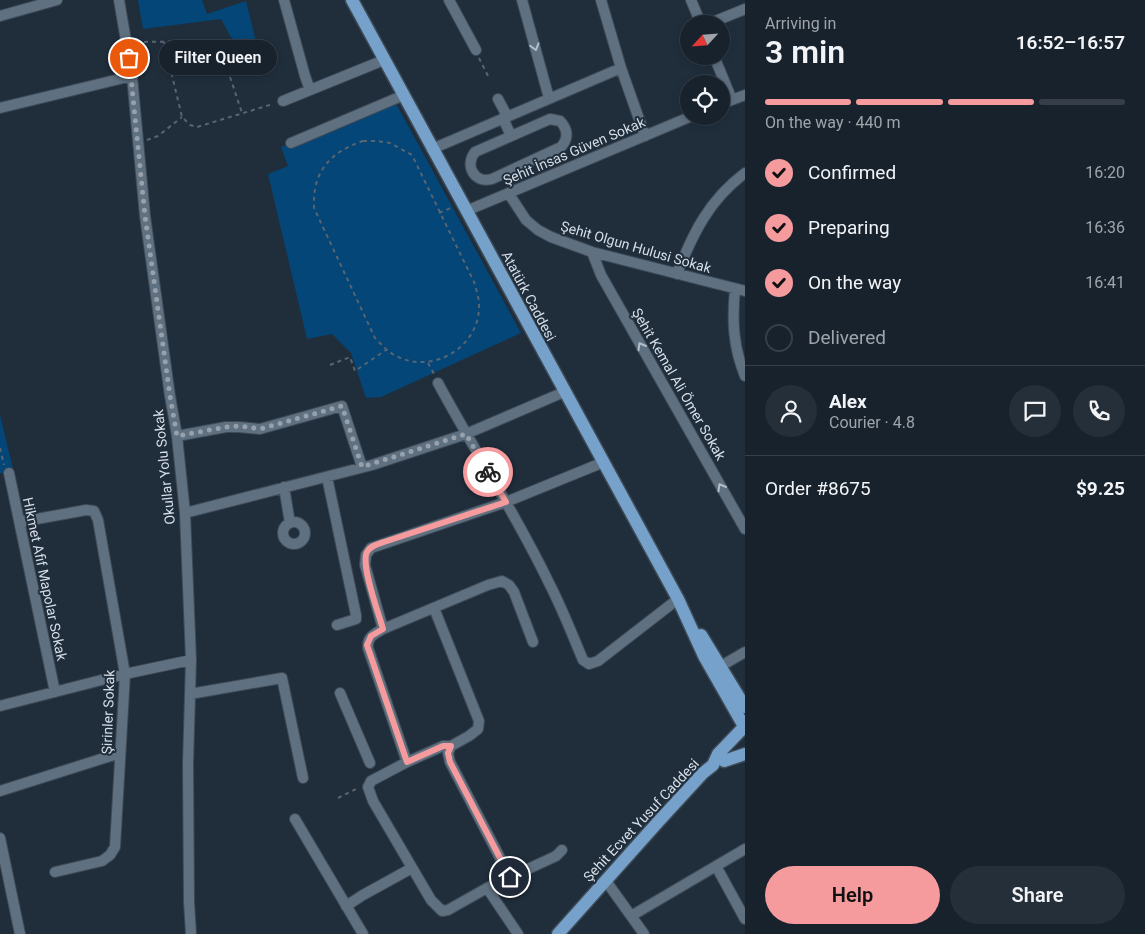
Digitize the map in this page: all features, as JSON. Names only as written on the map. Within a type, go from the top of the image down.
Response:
[{"type":"main road","name":"Atatürk Caddesi","points":[[352,0],[680,603],[704,656],[741,704]]},
{"type":"main road","name":"Atatürk Caddesi","points":[[680,603],[721,666],[741,704],[745,730]]},
{"type":"main road","points":[[729,742],[741,704]]},
{"type":"main road","points":[[718,763],[745,730]]},
{"type":"main road","name":"Şehit Ecvet Yusuf Caddesi","points":[[558,934],[703,773],[718,763],[718,754],[729,742],[745,730]]},
{"type":"main road","points":[[718,763],[745,754]]},
{"type":"street","points":[[0,16],[26,4],[57,0]]},
{"type":"street","name":"Okullar Yolu Sokak","points":[[119,0],[132,76],[145,216],[177,436],[185,513],[191,660],[188,764],[191,934]]},
{"type":"street","points":[[284,0],[310,90]]},
{"type":"street","points":[[449,0],[476,50]]},
{"type":"street","points":[[522,0],[549,98]]},
{"type":"street","points":[[601,0],[621,68],[645,136]]},
{"type":"street","points":[[691,0],[697,15]]},
{"type":"street","points":[[730,15],[745,9]]},
{"type":"street","points":[[283,101],[384,60]]},
{"type":"street","points":[[718,65],[732,100],[744,97]]},
{"type":"street","points":[[432,149],[621,68]]},
{"type":"street","points":[[0,108],[132,76]]},
{"type":"street","points":[[291,143],[404,95]]},
{"type":"street","points":[[498,98],[511,136]]},
{"type":"street","points":[[550,119],[557,120],[563,124],[567,134],[565,143],[556,149],[492,179],[485,180],[476,177],[470,166],[470,160],[475,152],[511,136],[550,119]]},
{"type":"street","name":"Şehit İnsas Güven Sokak","points":[[464,208],[509,194],[680,121]]},
{"type":"street","points":[[677,274],[693,234],[705,214],[718,198],[745,173]]},
{"type":"street","name":"Şehit Olgun Hulusi Sokak","points":[[509,194],[526,220],[538,230],[551,237],[592,252],[740,290]]},
{"type":"street","name":"Şehit Kemal Ali Ömer Sokak","points":[[592,252],[601,275],[745,529]]},
{"type":"street","points":[[740,290],[733,335],[738,359],[745,376]]},
{"type":"street","points":[[438,383],[550,583],[584,660],[589,664],[598,661],[680,603]]},
{"type":"street","points":[[185,513],[362,467],[466,434],[564,392]]},
{"type":"street","points":[[177,436],[226,427],[239,426],[260,429],[342,406],[362,467]]},
{"type":"street","points":[[383,629],[365,565],[368,551],[371,548],[506,502],[604,462]]},
{"type":"street","name":"Hikmet Afif Mapolar Sokak","points":[[8,473],[55,692]]},
{"type":"street","points":[[327,476],[356,615],[356,619],[337,625]]},
{"type":"street","points":[[284,488],[290,523]]},
{"type":"street","name":"Şirinler Sokak","points":[[20,522],[86,510],[94,511],[98,520],[125,674],[115,847],[110,855],[102,861],[55,872]]},
{"type":"street","points":[[407,762],[368,648],[368,641],[371,636],[383,629],[502,581],[509,585],[514,592],[533,642]]},
{"type":"street","points":[[434,608],[479,721],[478,728],[475,732],[451,746],[443,746],[371,781],[368,786],[373,801],[431,900],[440,910],[448,910],[487,888],[556,856],[562,850]]},
{"type":"street","points":[[721,666],[745,652]]},
{"type":"street","points":[[0,706],[125,674],[191,660]]},
{"type":"street","points":[[190,694],[282,678],[303,778]]},
{"type":"street","points":[[340,693],[370,763]]},
{"type":"street","points":[[451,746],[448,753],[450,762],[510,877]]},
{"type":"street","points":[[0,791],[120,754]]},
{"type":"street","points":[[295,819],[363,934]]},
{"type":"street","points":[[0,838],[20,934]]},
{"type":"street","points":[[631,916],[745,849]]},
{"type":"street","points":[[716,866],[745,919]]},
{"type":"street","points":[[346,906],[412,868]]},
{"type":"street","points":[[606,881],[644,934]]},
{"type":"street","points":[[487,888],[518,934]]},
{"type":"path","points":[[126,41],[218,41],[242,113]]},
{"type":"path","points":[[164,42],[182,117],[190,125],[197,127],[283,101]]},
{"type":"path","points":[[476,50],[488,76]]},
{"type":"path","points":[[149,140],[158,136],[182,117]]},
{"type":"path","points":[[363,141],[390,143],[412,155],[439,213],[474,282],[479,305],[474,328],[465,343],[456,352],[443,359],[427,362],[409,361],[386,350],[376,338],[314,208],[314,187],[321,170],[333,155],[347,146],[363,141]]},
{"type":"path","points":[[439,213],[464,208]]},
{"type":"path","points":[[330,365],[350,357],[355,371],[386,350]]},
{"type":"path","points":[[427,362],[438,383]]},
{"type":"path","points":[[0,448],[3,464],[8,473]]},
{"type":"path","points":[[338,798],[360,786],[368,786]]},
{"type":"shaded area","points":[[138,0],[202,0],[207,14],[246,1],[258,50],[238,50],[221,19],[143,29]]},
{"type":"shaded area","points":[[393,98],[521,333],[381,397],[366,398],[351,353],[332,334],[307,339],[268,174],[288,166],[281,147]]},
{"type":"shaded area","points":[[0,415],[14,473],[0,473]]},
{"type":"way so far","points":[[129,58],[134,92],[145,216],[177,436],[226,427],[239,426],[260,429],[342,406],[362,467],[466,434],[488,472]]},
{"type":"place","name":"Filter Queen","points":[[129,58]]},
{"type":"route","points":[[488,472],[506,502],[384,542],[368,551],[365,565],[383,629],[371,636],[367,645],[407,762],[443,746],[451,746],[448,753],[450,762],[510,877]]}]
